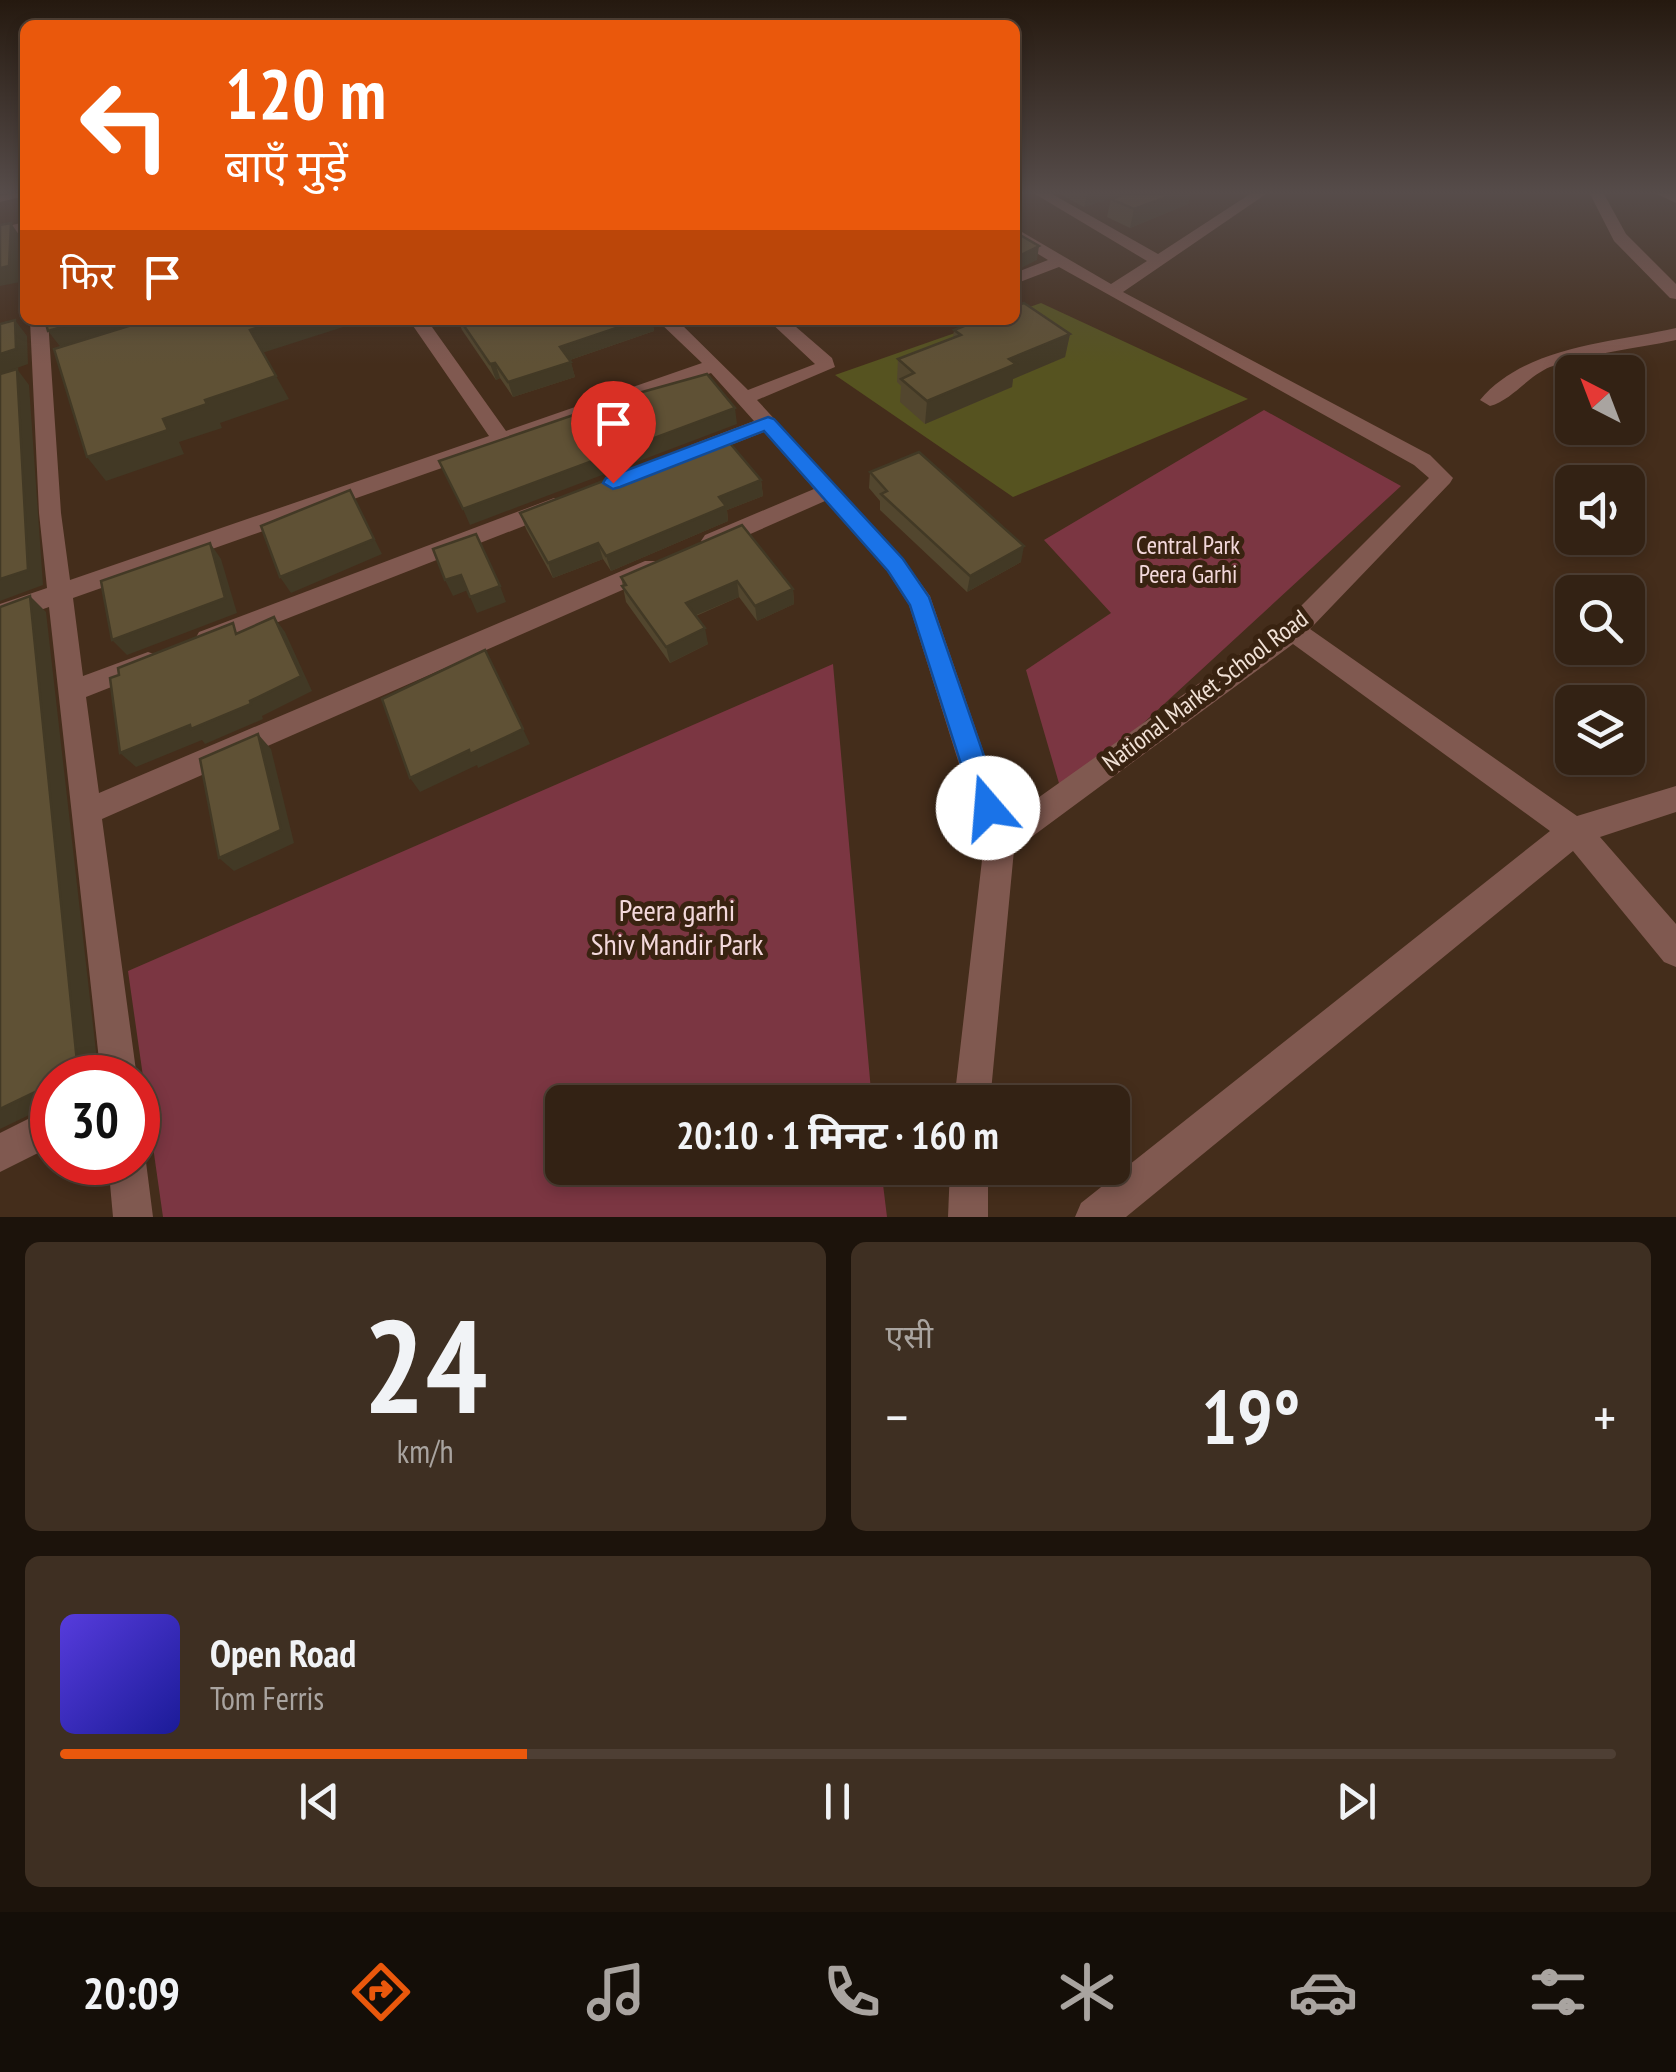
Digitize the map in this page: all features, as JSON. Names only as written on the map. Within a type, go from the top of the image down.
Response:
[{"type":"street","points":[[1044,251],[1111,292],[1173,251]]},
{"type":"street","points":[[1141,251],[1158,261]]},
{"type":"street","points":[[1632,251],[1675,292]]},
{"type":"street","points":[[1020,277],[1061,261]]},
{"type":"street","name":"National Market School Road","points":[[1000,842],[1293,630],[1442,478],[1422,460],[1111,292]]},
{"type":"street","points":[[41,325],[50,513],[116,1055]]},
{"type":"street","points":[[421,325],[501,439]]},
{"type":"street","points":[[671,325],[715,365],[829,491],[895,565],[920,603],[1000,842],[974,1085]]},
{"type":"street","points":[[744,398],[825,367],[825,362],[782,325]]},
{"type":"street","points":[[1490,400],[1516,378],[1544,363],[1676,334]]},
{"type":"street","points":[[0,614],[715,365]]},
{"type":"street","points":[[683,456],[768,423]]},
{"type":"street","points":[[88,811],[829,491]]},
{"type":"street","points":[[73,691],[572,498]]},
{"type":"street","points":[[1293,630],[1574,831],[1612,869],[1676,950]]},
{"type":"street","points":[[1095,1217],[1574,831],[1676,799]]},
{"type":"street","points":[[0,1152],[30,1137]]},
{"type":"street","points":[[129,1185],[132,1217]]},
{"type":"street","points":[[968,1217],[969,1185]]},
{"type":"green space","name":"Central Park Peera Garhi","points":[[1264,410],[1401,486],[1063,797],[1026,670],[1111,613],[1044,540]]},
{"type":"green space","name":"Peera garhi Shiv Mandir Park","points":[[833,664],[870,1085],[545,1085],[545,1185],[883,1185],[887,1217],[163,1217],[158,1185],[160,1055],[140,1055],[128,971]]},
{"type":"shaded area","points":[[1041,303],[1248,399],[1013,497],[835,375],[978,325],[1020,325],[1020,310]]},
{"type":"building","points":[[0,251],[10,251],[9,266],[0,268]]},
{"type":"building","points":[[1024,303],[1070,334],[1009,359],[1016,364],[927,401],[901,379],[914,373],[898,359],[961,335],[954,330],[966,325],[1020,325],[1020,304]]},
{"type":"building","points":[[15,320],[16,349],[0,354],[0,324]]},
{"type":"building","points":[[46,325],[69,325],[48,331]]},
{"type":"building","points":[[132,325],[266,325],[250,330],[276,376],[163,419],[168,430],[87,457],[54,349]]},
{"type":"building","points":[[463,325],[625,325],[560,347],[571,362],[508,382],[495,363],[490,364]]},
{"type":"building","points":[[17,369],[28,570],[0,579],[0,374]]},
{"type":"building","points":[[707,374],[735,408],[463,509],[439,461],[635,394]]},
{"type":"building","points":[[723,435],[761,480],[719,497],[726,506],[606,556],[598,543],[548,563],[520,513]]},
{"type":"building","points":[[919,452],[1024,546],[970,576],[881,494],[887,491],[870,472]]},
{"type":"building","points":[[350,490],[374,539],[280,577],[261,526]]},
{"type":"building","points":[[742,525],[793,589],[755,606],[737,581],[686,603],[705,628],[666,647],[622,586],[626,585],[621,577]]},
{"type":"building","points":[[476,534],[500,586],[470,597],[461,575],[445,580],[433,549]]},
{"type":"building","points":[[210,543],[225,598],[112,640],[101,581]]},
{"type":"building","points":[[30,596],[76,1055],[30,1055],[30,1095],[0,1109],[0,607]]},
{"type":"building","points":[[274,617],[301,676],[250,701],[251,704],[120,753],[110,678],[119,675],[118,668],[233,623],[236,634]]},
{"type":"building","points":[[485,650],[523,729],[410,778],[382,699]]},
{"type":"building","points":[[258,734],[281,830],[219,858],[200,759]]},
{"type":"route","points":[[613,483],[768,423],[895,565],[920,603],[988,808]]}]
